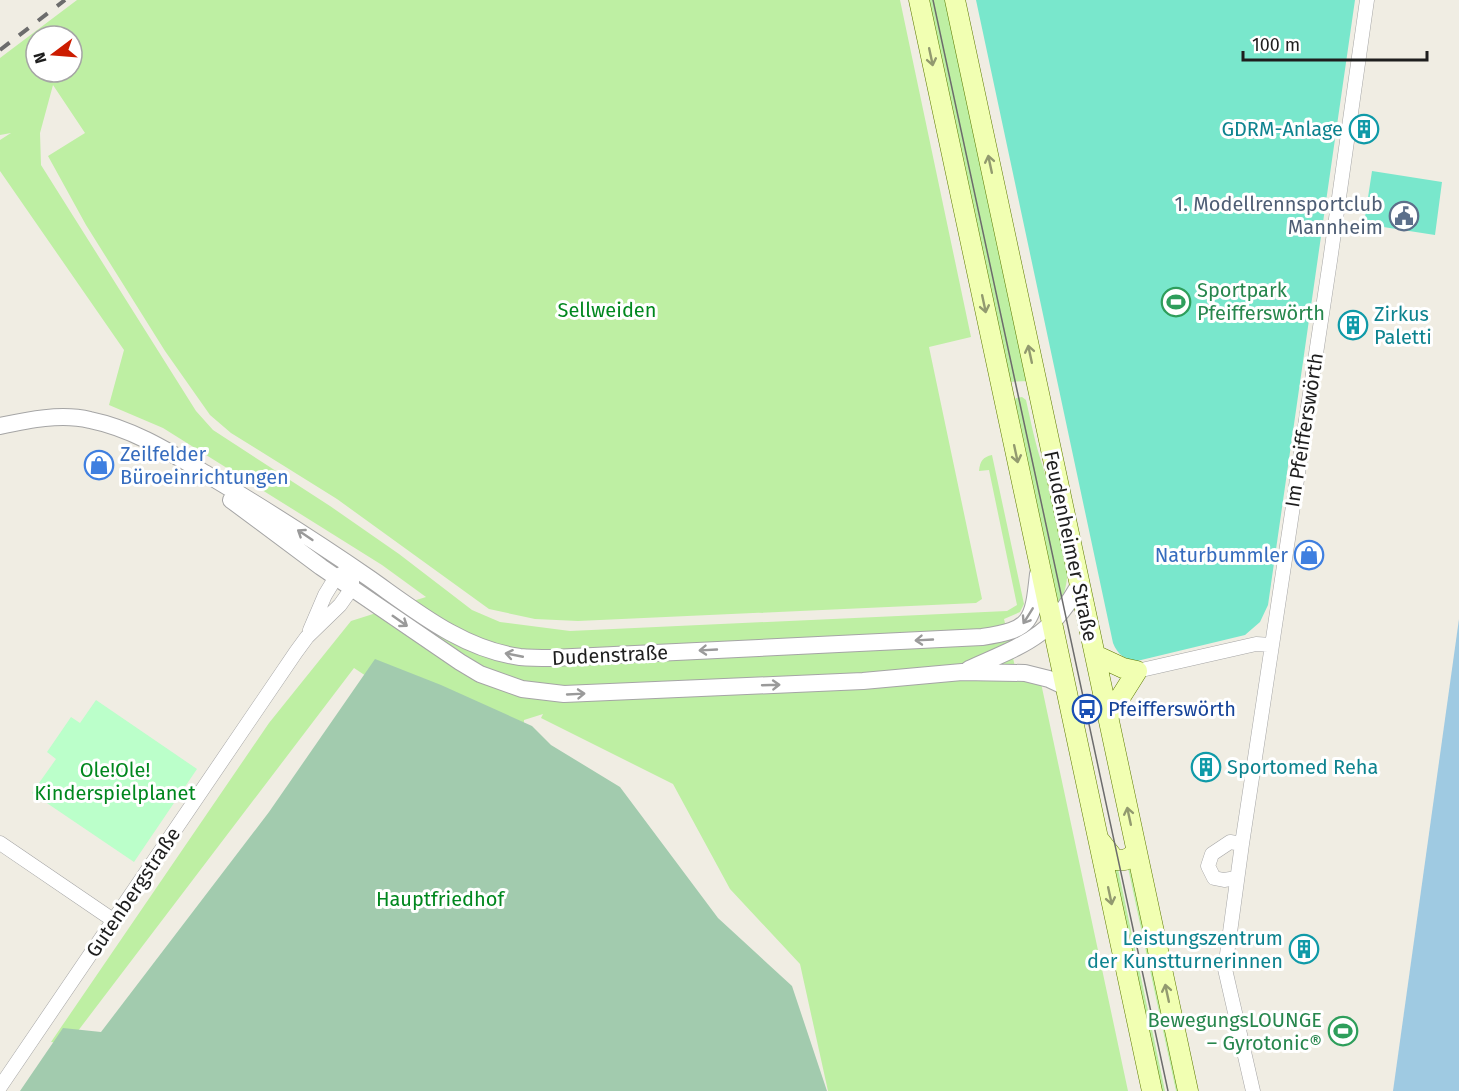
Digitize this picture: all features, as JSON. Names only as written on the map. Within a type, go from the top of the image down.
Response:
[{"type":"main road","name":"Feudenheimer Straße","points":[[919,0],[1152,1091]]},
{"type":"main road","name":"Feudenheimer Straße","points":[[955,0],[1188,1091]]},
{"type":"main road","points":[[1004,397],[1022,390],[1042,412]]},
{"type":"main road","points":[[1095,655],[1123,668],[1137,671],[1108,717]]},
{"type":"main road","points":[[1098,839],[1115,860],[1125,860],[1137,853]]},
{"type":"street","name":"Im Pfeifferswörth","points":[[1253,1091],[1225,969],[1367,0]]},
{"type":"street","name":"Dudenstraße","points":[[0,426],[30,419],[89,419],[155,443],[278,517],[464,641],[521,657],[552,658],[982,637],[1003,634],[1015,631],[1025,623],[1033,611],[1040,564]]},
{"type":"street","name":"Dudenstraße","points":[[186,462],[220,491],[336,577],[460,662],[480,674],[522,689],[564,694],[864,681],[962,672],[1025,673],[1049,679],[1066,687]]},
{"type":"street","points":[[336,577],[353,567]]},
{"type":"street","points":[[352,588],[353,567]]},
{"type":"street","name":"Gutenbergstraße","points":[[0,1087],[307,637],[325,595],[336,577]]},
{"type":"street","name":"Dudenstraße","points":[[962,672],[1023,644],[1052,625],[1069,604],[1080,583]]},
{"type":"street","name":"Gutenbergstraße","points":[[307,637],[340,605],[352,588]]},
{"type":"street","points":[[1137,671],[1256,644],[1272,645]]},
{"type":"street","points":[[1237,878],[1224,880],[1214,878],[1208,866],[1212,854],[1230,842],[1242,844]]},
{"type":"street","points":[[0,843],[113,920]]},
{"type":"green space","name":"Sellweiden","points":[[77,0],[900,0],[971,337],[929,347],[982,599],[976,603],[578,621],[535,619],[489,609],[337,499],[231,433],[210,415],[165,351],[86,225],[48,156],[85,133],[53,85],[40,133],[41,165],[196,411],[213,430],[330,506],[399,554],[472,610],[500,622],[570,631],[1007,611],[1017,605],[989,470],[979,471],[982,460],[992,455],[1024,604],[1020,612],[1004,619],[1009,640],[1012,643],[1010,644],[1018,681],[1041,683],[1128,1091],[828,1091],[800,964],[730,889],[673,784],[541,718],[543,714],[524,720],[523,742],[366,676],[354,668],[68,1044],[51,1042],[269,723],[351,621],[392,608],[360,583],[397,606],[426,597],[382,565],[163,428],[109,405],[124,350],[0,171],[0,140],[11,133],[0,135],[0,58],[24,40],[24,84],[84,84],[84,24],[45,24]]},
{"type":"green space","points":[[926,0],[948,0],[1029,381],[1007,382]]},
{"type":"green space","name":"Sportpark Pfeifferswörth","points":[[976,0],[1355,0],[1268,605],[1260,622],[1245,635],[1137,661],[1122,656],[1113,643]]},
{"type":"green space","points":[[1372,171],[1442,182],[1435,235],[1364,224]]},
{"type":"green space","points":[[1022,397],[1026,400],[1037,448],[1064,537],[1067,575],[1064,592],[1057,608],[1012,403],[1016,398]]},
{"type":"green space","name":"Hauptfriedhof","points":[[375,659],[441,685],[532,726],[551,745],[620,787],[718,918],[792,986],[827,1091],[20,1091],[63,1028],[101,1032],[269,812]]},
{"type":"green space","name":"Ole!Ole! Kinderspielplanet","points":[[96,700],[197,769],[134,862],[32,793],[56,759],[47,752],[71,717],[80,723]]},
{"type":"green space","points":[[1132,866],[1180,1091],[1176,1091],[1128,868]]},
{"type":"green space","points":[[1112,867],[1118,869],[1165,1091],[1159,1091]]},
{"type":"water","points":[[1459,619],[1459,1091],[1393,1091]]},
{"type":"tram line","points":[[933,0],[1168,1091]]},
{"type":"railway","points":[[0,50],[65,0]]},
{"type":"place","name":"GDRM-Anlage","points":[[1364,129]]},
{"type":"place","name":"1. Modellrennsportclub Mannheim","points":[[1404,216]]},
{"type":"place","name":"Sportpark Pfeifferswörth","points":[[1176,302]]},
{"type":"place","name":"Zirkus Paletti","points":[[1353,325]]},
{"type":"place","name":"Zeilfelder Büroeinrichtungen","points":[[99,465]]},
{"type":"place","name":"Naturbummler","points":[[1309,555]]},
{"type":"place","name":"Pfeifferswörth","points":[[1087,709]]},
{"type":"place","name":"Sportomed Reha","points":[[1206,767]]},
{"type":"place","name":"Leistungszentrum der Kunstturnerinnen","points":[[1304,949]]},
{"type":"place","name":"BewegungsLOUNGE – Gyrotonic®","points":[[1343,1031]]}]
